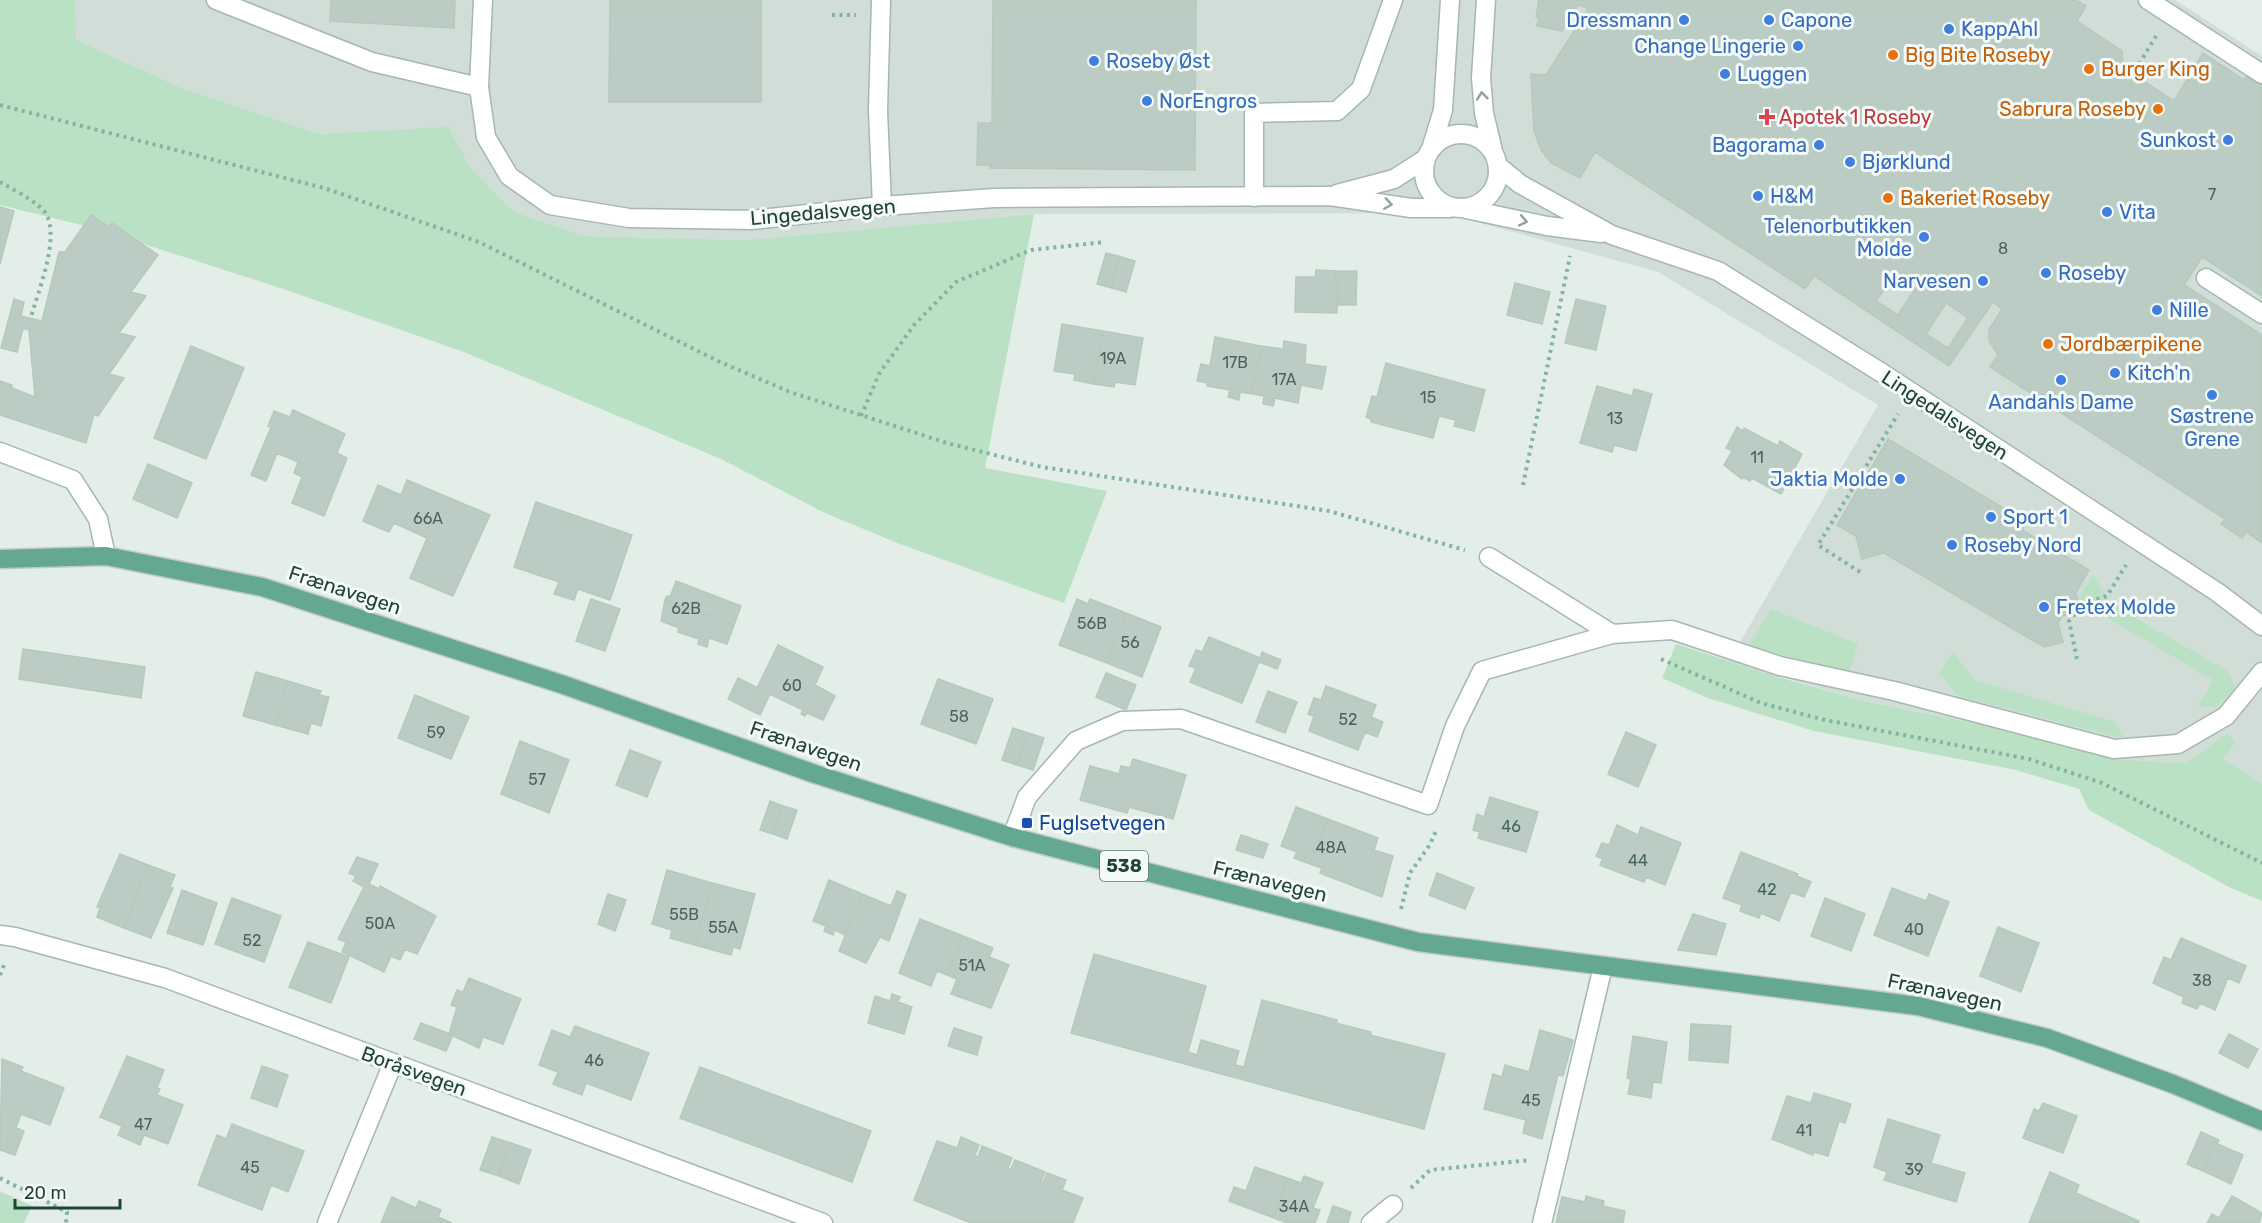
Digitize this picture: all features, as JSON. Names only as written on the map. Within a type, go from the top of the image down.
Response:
[{"type":"main road","name":"Frænavegen","points":[[0,559],[106,556],[262,587],[553,681],[815,774],[1012,837],[1418,942],[1918,1005],[2047,1038],[2173,1084],[2262,1121]]},
{"type":"street","points":[[216,0],[372,62],[479,87]]},
{"type":"street","name":"Lingedalsvegen","points":[[483,0],[479,87],[486,137],[509,176],[550,206],[630,218],[751,220],[882,206],[994,198],[1330,196],[1411,208],[1458,208],[1546,226],[1612,235]]},
{"type":"street","points":[[881,0],[878,111],[882,206]]},
{"type":"street","points":[[1254,197],[1254,113],[1337,111],[1361,89],[1393,0]]},
{"type":"street","points":[[1450,0],[1448,74],[1443,110],[1423,174],[1427,189],[1437,201],[1458,208],[1480,203],[1491,193],[1497,180],[1496,160],[1484,113],[1481,78],[1485,0]]},
{"type":"street","points":[[2148,0],[2262,74]]},
{"type":"street","points":[[1429,152],[1445,137],[1460,134],[1473,136],[1485,142],[1496,160]]},
{"type":"street","name":"Lingedalsvegen","points":[[1330,196],[1394,179],[1429,152]]},
{"type":"street","name":"Lingedalsvegen","points":[[1496,160],[1520,184],[1612,235],[1718,271],[2020,463],[2217,592],[2262,626]]},
{"type":"street","points":[[2206,278],[2262,314]]},
{"type":"street","points":[[0,452],[73,480],[98,519],[106,556]]},
{"type":"street","points":[[1489,557],[1612,634]]},
{"type":"street","points":[[1012,837],[1027,797],[1076,741],[1122,721],[1181,719],[1428,805],[1455,726],[1482,671],[1612,634],[1672,630],[1780,666],[1894,691],[2114,749],[2178,744],[2226,716],[2262,672]]},
{"type":"street","name":"Boråsvegen","points":[[0,935],[15,937],[165,978],[823,1223]]},
{"type":"street","points":[[1542,1223],[1603,966]]},
{"type":"street","points":[[327,1223],[393,1063]]},
{"type":"street","points":[[1371,1223],[1393,1205]]},
{"type":"path","points":[[0,105],[324,188],[479,242],[720,362],[790,392],[946,443],[1042,467],[1329,510],[1489,557]]},
{"type":"path","points":[[0,182],[44,211],[52,225],[48,253],[32,317]]},
{"type":"path","points":[[861,416],[879,374],[914,325],[956,282],[1032,250],[1104,242]]},
{"type":"path","points":[[1523,485],[1570,255]]},
{"type":"path","points":[[1860,572],[1818,545],[1899,412]]},
{"type":"path","points":[[2077,659],[2069,621],[2085,603],[2107,596],[2128,561]]},
{"type":"path","points":[[1659,658],[1761,703],[1826,720],[2029,759],[2102,783],[2262,863]]},
{"type":"path","points":[[1400,913],[1410,873],[1429,846],[1436,831]]},
{"type":"path","points":[[1430,1170],[1558,1157]]},
{"type":"path","points":[[0,1178],[67,1212],[66,1223]]},
{"type":"shaded area","points":[[75,0],[2175,0],[2262,56],[2262,783],[2223,759],[2227,733],[2185,763],[2112,759],[1993,727],[1863,701],[1729,661],[1878,405],[1658,272],[1444,213],[1034,214],[744,240],[583,236],[513,211],[471,168],[448,128],[319,134],[184,89],[75,40]]},
{"type":"green space","points":[[0,0],[75,0],[76,40],[184,89],[319,134],[448,127],[471,168],[513,211],[583,236],[744,240],[1034,214],[985,468],[1107,491],[1064,603],[897,543],[825,513],[721,459],[464,352],[286,290],[98,229],[0,205]]},
{"type":"green space","points":[[2093,575],[2111,604],[2228,671],[2235,688],[2216,708],[2198,706],[2213,680],[2077,600]]},
{"type":"green space","points":[[1771,609],[1858,644],[1849,672],[1749,646]]},
{"type":"green space","points":[[1676,644],[1863,701],[1993,727],[2112,759],[2185,763],[2227,733],[2236,742],[2223,759],[2262,783],[2262,901],[2229,887],[2089,810],[2079,789],[2016,770],[1814,731],[1708,698],[1662,678]]},
{"type":"green space","points":[[1953,651],[1974,680],[2115,722],[2124,739],[1958,696],[1939,673]]},
{"type":"green space","points":[[0,1191],[32,1206],[24,1223],[0,1223]]},
{"type":"building","points":[[331,0],[455,0],[454,28],[330,21]]},
{"type":"building","points":[[610,0],[761,0],[761,102],[609,102]]},
{"type":"building","name":"Roseby Øst","points":[[993,0],[1196,0],[1195,170],[990,168],[990,165],[977,165],[978,123],[992,123]]},
{"type":"building","name":"Roseby","points":[[1539,0],[2076,0],[2086,6],[2077,21],[2122,51],[2123,67],[2174,101],[2203,53],[2244,80],[2251,68],[2262,76],[2262,296],[2202,257],[2184,285],[2262,335],[2262,543],[2246,532],[2242,538],[2221,524],[2225,519],[1990,367],[1998,355],[1989,341],[1989,330],[2002,309],[1993,302],[1949,366],[1814,276],[1805,289],[1595,152],[1580,178],[1551,163],[1541,150],[1534,131],[1531,74],[1546,75],[1588,9],[1579,4],[1562,31],[1537,26],[1539,18],[1536,17]],"holes":[[[1897,271],[1918,285],[1898,315],[1876,301]],[[1946,303],[1968,318],[1948,348],[1926,334]]]},
{"type":"building","points":[[0,207],[14,211],[0,264]]},
{"type":"building","points":[[91,215],[109,227],[112,223],[158,255],[131,292],[146,296],[119,333],[135,337],[109,374],[124,378],[98,416],[94,414],[86,443],[0,415],[0,381],[35,397],[29,330],[23,328],[17,352],[1,348],[14,299],[24,302],[21,316],[42,321],[59,252],[65,252]]},
{"type":"building","points":[[1106,253],[1118,256],[1112,288],[1097,284]]},
{"type":"building","points":[[1118,256],[1135,261],[1126,292],[1112,288]]},
{"type":"building","points":[[1316,270],[1335,271],[1335,278],[1338,278],[1337,313],[1295,312],[1296,277],[1315,277]]},
{"type":"building","points":[[1335,271],[1357,271],[1356,305],[1338,305],[1338,278],[1335,278]]},
{"type":"building","points":[[1515,283],[1550,292],[1542,324],[1507,315]]},
{"type":"building","points":[[1576,299],[1606,306],[1596,350],[1565,343]]},
{"type":"building","points":[[1062,324],[1103,331],[1094,384],[1074,380],[1075,374],[1054,371]]},
{"type":"building","points":[[1103,331],[1143,338],[1135,385],[1115,382],[1114,387],[1094,384]]},
{"type":"building","points":[[1215,337],[1261,346],[1252,394],[1240,392],[1239,400],[1228,397],[1230,390],[1207,386],[1208,383],[1197,381],[1201,364],[1210,366]]},
{"type":"building","points":[[1284,341],[1306,345],[1305,364],[1326,367],[1322,389],[1301,385],[1298,403],[1275,398],[1273,406],[1263,404],[1264,396],[1252,394],[1261,346],[1283,349]]},
{"type":"building","points":[[191,346],[244,368],[206,459],[154,438]]},
{"type":"building","points":[[1386,363],[1485,390],[1474,431],[1454,426],[1456,420],[1439,416],[1433,438],[1371,422],[1371,419],[1366,417],[1372,396],[1377,397]]},
{"type":"building","points":[[1597,386],[1632,396],[1634,389],[1652,394],[1636,451],[1614,445],[1612,452],[1580,443]]},
{"type":"building","points":[[293,410],[345,434],[337,453],[347,458],[324,516],[292,503],[302,477],[294,473],[298,462],[277,453],[266,481],[251,475],[271,427],[268,426],[274,411],[290,417]]},
{"type":"building","points":[[1737,427],[1743,431],[1744,428],[1778,446],[1780,441],[1802,454],[1781,494],[1752,478],[1750,481],[1743,477],[1742,479],[1724,465],[1732,451],[1726,448]]},
{"type":"building","name":"Roseby Nord","points":[[1888,439],[2027,522],[2022,530],[2089,570],[2076,593],[2081,611],[2062,616],[2058,623],[2063,642],[2044,647],[1884,553],[1862,559],[1856,536],[1837,525]]},
{"type":"building","points":[[148,464],[192,483],[177,518],[133,499]]},
{"type":"building","points":[[407,480],[490,515],[453,596],[410,578],[427,538],[394,523],[389,532],[363,521],[378,485],[401,495]]},
{"type":"building","points":[[536,502],[632,535],[610,600],[578,589],[574,600],[554,594],[559,582],[514,567]]},
{"type":"building","points":[[676,581],[741,606],[734,625],[665,600],[667,596],[670,597]]},
{"type":"building","points":[[591,599],[620,609],[605,651],[576,641]]},
{"type":"building","points":[[1077,599],[1088,604],[1090,599],[1126,613],[1107,663],[1059,645]]},
{"type":"building","points":[[665,600],[734,625],[727,644],[709,638],[707,647],[698,644],[699,639],[678,632],[679,628],[661,621]]},
{"type":"building","points":[[1126,613],[1161,627],[1142,677],[1107,663]]},
{"type":"building","points":[[1209,637],[1260,658],[1262,652],[1281,660],[1277,669],[1259,662],[1242,703],[1190,682],[1196,668],[1189,666],[1196,650],[1202,652]]},
{"type":"building","points":[[778,645],[823,667],[815,685],[835,696],[823,720],[807,713],[805,716],[801,714],[803,710],[757,688]]},
{"type":"building","points":[[23,649],[145,667],[141,698],[19,679]]},
{"type":"building","points":[[256,672],[288,681],[275,725],[243,716]]},
{"type":"building","points":[[1106,673],[1136,685],[1126,710],[1096,697]]},
{"type":"building","points":[[738,678],[770,694],[760,715],[728,699]]},
{"type":"building","points":[[938,679],[993,699],[976,744],[921,724]]},
{"type":"building","points":[[288,681],[321,691],[319,695],[329,697],[321,726],[311,723],[308,734],[275,725]]},
{"type":"building","points":[[1326,686],[1376,705],[1371,717],[1383,722],[1377,737],[1365,732],[1358,750],[1309,731],[1314,716],[1308,714],[1314,698],[1321,700]]},
{"type":"building","points":[[1268,691],[1297,702],[1285,733],[1256,722]]},
{"type":"building","points":[[415,695],[469,717],[451,759],[398,738]]},
{"type":"building","points":[[1013,728],[1028,733],[1017,765],[1002,760]]},
{"type":"building","points":[[1626,732],[1656,745],[1638,787],[1608,774]]},
{"type":"building","points":[[1028,733],[1044,738],[1033,770],[1017,765]]},
{"type":"building","points":[[520,741],[569,760],[549,813],[501,794]]},
{"type":"building","points":[[630,750],[661,762],[647,797],[616,785]]},
{"type":"building","points":[[1133,759],[1186,775],[1173,819],[1129,807],[1127,813],[1080,800],[1090,766],[1119,774],[1121,766],[1130,768]]},
{"type":"building","points":[[1490,797],[1538,812],[1526,852],[1478,838],[1480,832],[1473,830],[1477,814],[1484,817]]},
{"type":"building","points":[[770,801],[783,806],[773,834],[760,830]]},
{"type":"building","points":[[783,806],[797,810],[787,839],[773,834]]},
{"type":"building","points":[[1296,807],[1328,819],[1310,864],[1294,858],[1297,852],[1281,846]]},
{"type":"building","points":[[1328,819],[1378,838],[1374,850],[1393,856],[1382,897],[1320,873],[1322,868],[1310,864]]},
{"type":"building","points":[[1617,825],[1638,835],[1641,827],[1681,843],[1665,885],[1646,877],[1644,882],[1600,865],[1603,859],[1596,856],[1602,843],[1609,845]]},
{"type":"building","points":[[1241,835],[1268,844],[1263,858],[1236,850]]},
{"type":"building","points":[[1741,852],[1798,874],[1797,876],[1811,882],[1804,897],[1791,892],[1779,921],[1761,913],[1759,918],[1740,911],[1742,905],[1723,898]]},
{"type":"building","points":[[120,854],[148,865],[124,928],[97,917],[100,908],[97,907]]},
{"type":"building","points":[[357,857],[378,864],[369,884],[379,889],[380,886],[436,916],[417,954],[405,949],[400,960],[391,956],[384,972],[342,952],[346,942],[338,939],[364,887],[353,881],[356,876],[349,873]]},
{"type":"building","points":[[148,865],[175,875],[170,887],[173,888],[151,938],[124,928]]},
{"type":"building","points":[[667,870],[712,883],[695,945],[670,938],[672,930],[652,924]]},
{"type":"building","points":[[1437,873],[1474,888],[1465,909],[1429,895]]},
{"type":"building","points":[[829,880],[862,894],[845,935],[835,930],[833,935],[824,931],[826,926],[813,921]]},
{"type":"building","points":[[712,883],[755,894],[740,949],[733,947],[731,955],[695,945]]},
{"type":"building","points":[[1892,888],[1926,901],[1929,894],[1949,902],[1928,956],[1874,935]]},
{"type":"building","points":[[182,890],[217,903],[203,945],[167,933]]},
{"type":"building","points":[[897,891],[906,895],[889,941],[880,937],[866,963],[839,951],[862,894],[891,906]]},
{"type":"building","points":[[608,894],[626,900],[615,931],[598,924]]},
{"type":"building","points":[[232,898],[281,916],[264,962],[215,944]]},
{"type":"building","points":[[1825,898],[1865,914],[1851,951],[1811,936]]},
{"type":"building","points":[[1693,914],[1726,924],[1716,955],[1678,950]]},
{"type":"building","points":[[920,919],[963,936],[947,975],[937,971],[931,986],[899,973]]},
{"type":"building","points":[[1998,927],[2039,943],[2021,992],[1980,976]]},
{"type":"building","points":[[963,936],[993,948],[989,957],[1009,965],[991,1008],[951,994],[957,979],[947,975]]},
{"type":"building","points":[[2181,938],[2246,966],[2239,983],[2228,978],[2215,1010],[2200,1003],[2197,1009],[2182,1003],[2184,997],[2153,983],[2164,957],[2171,960]]},
{"type":"building","points":[[308,942],[349,957],[331,1003],[289,987]]},
{"type":"building","points":[[1094,954],[1206,986],[1188,1052],[1197,1055],[1201,1040],[1239,1051],[1235,1065],[1244,1067],[1262,1000],[1337,1020],[1336,1023],[1371,1032],[1370,1035],[1445,1054],[1424,1129],[1071,1033]]},
{"type":"building","points":[[469,978],[521,999],[503,1044],[483,1037],[479,1048],[449,1034],[457,1007],[451,1005],[457,990],[463,992]]},
{"type":"building","points":[[892,994],[900,997],[898,1002],[912,1007],[904,1034],[868,1023],[875,996],[890,1001]]},
{"type":"building","points":[[421,1023],[453,1035],[446,1051],[414,1039]]},
{"type":"building","points":[[1691,1024],[1731,1026],[1728,1063],[1689,1060]]},
{"type":"building","points":[[575,1026],[649,1053],[631,1100],[586,1083],[582,1095],[553,1084],[558,1072],[539,1065],[552,1030],[570,1037]]},
{"type":"building","points":[[954,1028],[982,1037],[977,1055],[948,1046]]},
{"type":"building","points":[[1540,1030],[1573,1040],[1563,1076],[1558,1075],[1542,1139],[1523,1133],[1526,1120],[1484,1109],[1493,1074],[1502,1077],[1505,1065],[1529,1072]]},
{"type":"building","points":[[2229,1034],[2258,1049],[2248,1068],[2219,1053]]},
{"type":"building","points":[[1633,1036],[1667,1042],[1661,1083],[1653,1082],[1651,1098],[1628,1094],[1631,1079],[1627,1078]]},
{"type":"building","points":[[127,1056],[164,1070],[157,1088],[160,1089],[157,1095],[183,1105],[168,1144],[144,1135],[140,1145],[118,1135],[122,1126],[100,1117]]},
{"type":"building","points":[[2,1059],[23,1067],[21,1071],[64,1088],[50,1125],[21,1114],[16,1128],[24,1131],[15,1155],[0,1150]]},
{"type":"building","points":[[262,1066],[288,1075],[277,1107],[251,1098]]},
{"type":"building","points":[[700,1067],[871,1131],[852,1182],[680,1118]]},
{"type":"building","points":[[1814,1093],[1851,1104],[1845,1123],[1839,1121],[1828,1156],[1814,1152],[1813,1155],[1772,1139],[1787,1096],[1811,1103]]},
{"type":"building","points":[[2043,1103],[2077,1116],[2063,1153],[2023,1138],[2034,1109],[2039,1111]]},
{"type":"building","points":[[1888,1119],[1940,1135],[1931,1163],[1965,1173],[1956,1202],[1884,1180],[1887,1172],[1874,1167]]},
{"type":"building","points":[[232,1124],[304,1151],[288,1192],[271,1185],[262,1210],[198,1185],[217,1135],[226,1139]]},
{"type":"building","points":[[2201,1132],[2219,1140],[2217,1144],[2215,1143],[2203,1171],[2187,1164]]},
{"type":"building","points":[[492,1137],[511,1143],[499,1176],[480,1170]]},
{"type":"building","points":[[961,1137],[979,1145],[975,1155],[978,1157],[982,1146],[1012,1158],[1008,1168],[1010,1171],[1015,1160],[1045,1172],[1041,1182],[1043,1183],[1047,1173],[1066,1180],[1062,1190],[1083,1198],[1073,1223],[971,1223],[914,1200],[937,1141],[957,1148]]},
{"type":"building","points":[[511,1143],[531,1150],[519,1184],[499,1176]]},
{"type":"building","points":[[2215,1143],[2243,1155],[2231,1184],[2203,1171]]},
{"type":"building","points":[[1255,1167],[1287,1178],[1274,1218],[1229,1201],[1234,1187],[1246,1191]]},
{"type":"building","points":[[2050,1172],[2079,1185],[2076,1193],[2139,1221],[2138,1223],[2029,1223]]},
{"type":"building","points":[[1304,1176],[1323,1183],[1313,1208],[1320,1210],[1315,1223],[1288,1223],[1274,1218],[1287,1178],[1301,1183]]},
{"type":"building","points":[[1586,1196],[1604,1201],[1603,1206],[1625,1211],[1623,1223],[1556,1223],[1562,1197],[1585,1202]]},
{"type":"building","points":[[2232,1196],[2262,1213],[2259,1223],[2207,1223],[2212,1214],[2219,1218]]},
{"type":"building","points":[[392,1197],[416,1208],[419,1201],[441,1210],[438,1217],[452,1223],[381,1223]]},
{"type":"building","points":[[1333,1206],[1351,1212],[1348,1223],[1327,1223]]},
{"type":"place","name":"Dressmann","points":[[1684,20]]},
{"type":"place","name":"Capone","points":[[1769,20]]},
{"type":"place","name":"KappAhl","points":[[1949,29]]},
{"type":"place","name":"Change Lingerie","points":[[1798,46]]},
{"type":"place","name":"Big Bite Roseby","points":[[1893,55]]},
{"type":"place","name":"Roseby Øst","points":[[1094,61]]},
{"type":"place","name":"Burger King","points":[[2089,69]]},
{"type":"place","name":"Luggen","points":[[1725,74]]},
{"type":"place","name":"NorEngros","points":[[1147,101]]},
{"type":"place","name":"Sabrura Roseby","points":[[2158,109]]},
{"type":"place","name":"Apotek 1 Roseby","points":[[1767,117]]},
{"type":"place","name":"Sunkost","points":[[2228,140]]},
{"type":"place","name":"Bagorama","points":[[1819,145]]},
{"type":"place","name":"Bjørklund","points":[[1850,162]]},
{"type":"place","name":"H&M","points":[[1758,196]]},
{"type":"place","name":"Bakeriet Roseby","points":[[1888,198]]},
{"type":"place","name":"Vita","points":[[2107,212]]},
{"type":"place","name":"Telenorbutikken Molde","points":[[1924,237]]},
{"type":"place","name":"Roseby","points":[[2046,273]]},
{"type":"place","name":"Narvesen","points":[[1983,281]]},
{"type":"place","name":"Nille","points":[[2157,310]]},
{"type":"place","name":"Jordbærpikene","points":[[2048,344]]},
{"type":"place","name":"Kitch'n","points":[[2115,373]]},
{"type":"place","name":"Aandahls Dame","points":[[2061,380]]},
{"type":"place","name":"Søstrene Grene","points":[[2212,395]]},
{"type":"place","name":"Jaktia Molde","points":[[1900,479]]},
{"type":"place","name":"Sport 1","points":[[1991,517]]},
{"type":"place","name":"Roseby Nord","points":[[1952,545]]},
{"type":"place","name":"Fretex Molde","points":[[2044,607]]},
{"type":"place","name":"Fuglsetvegen","points":[[1027,823]]}]
